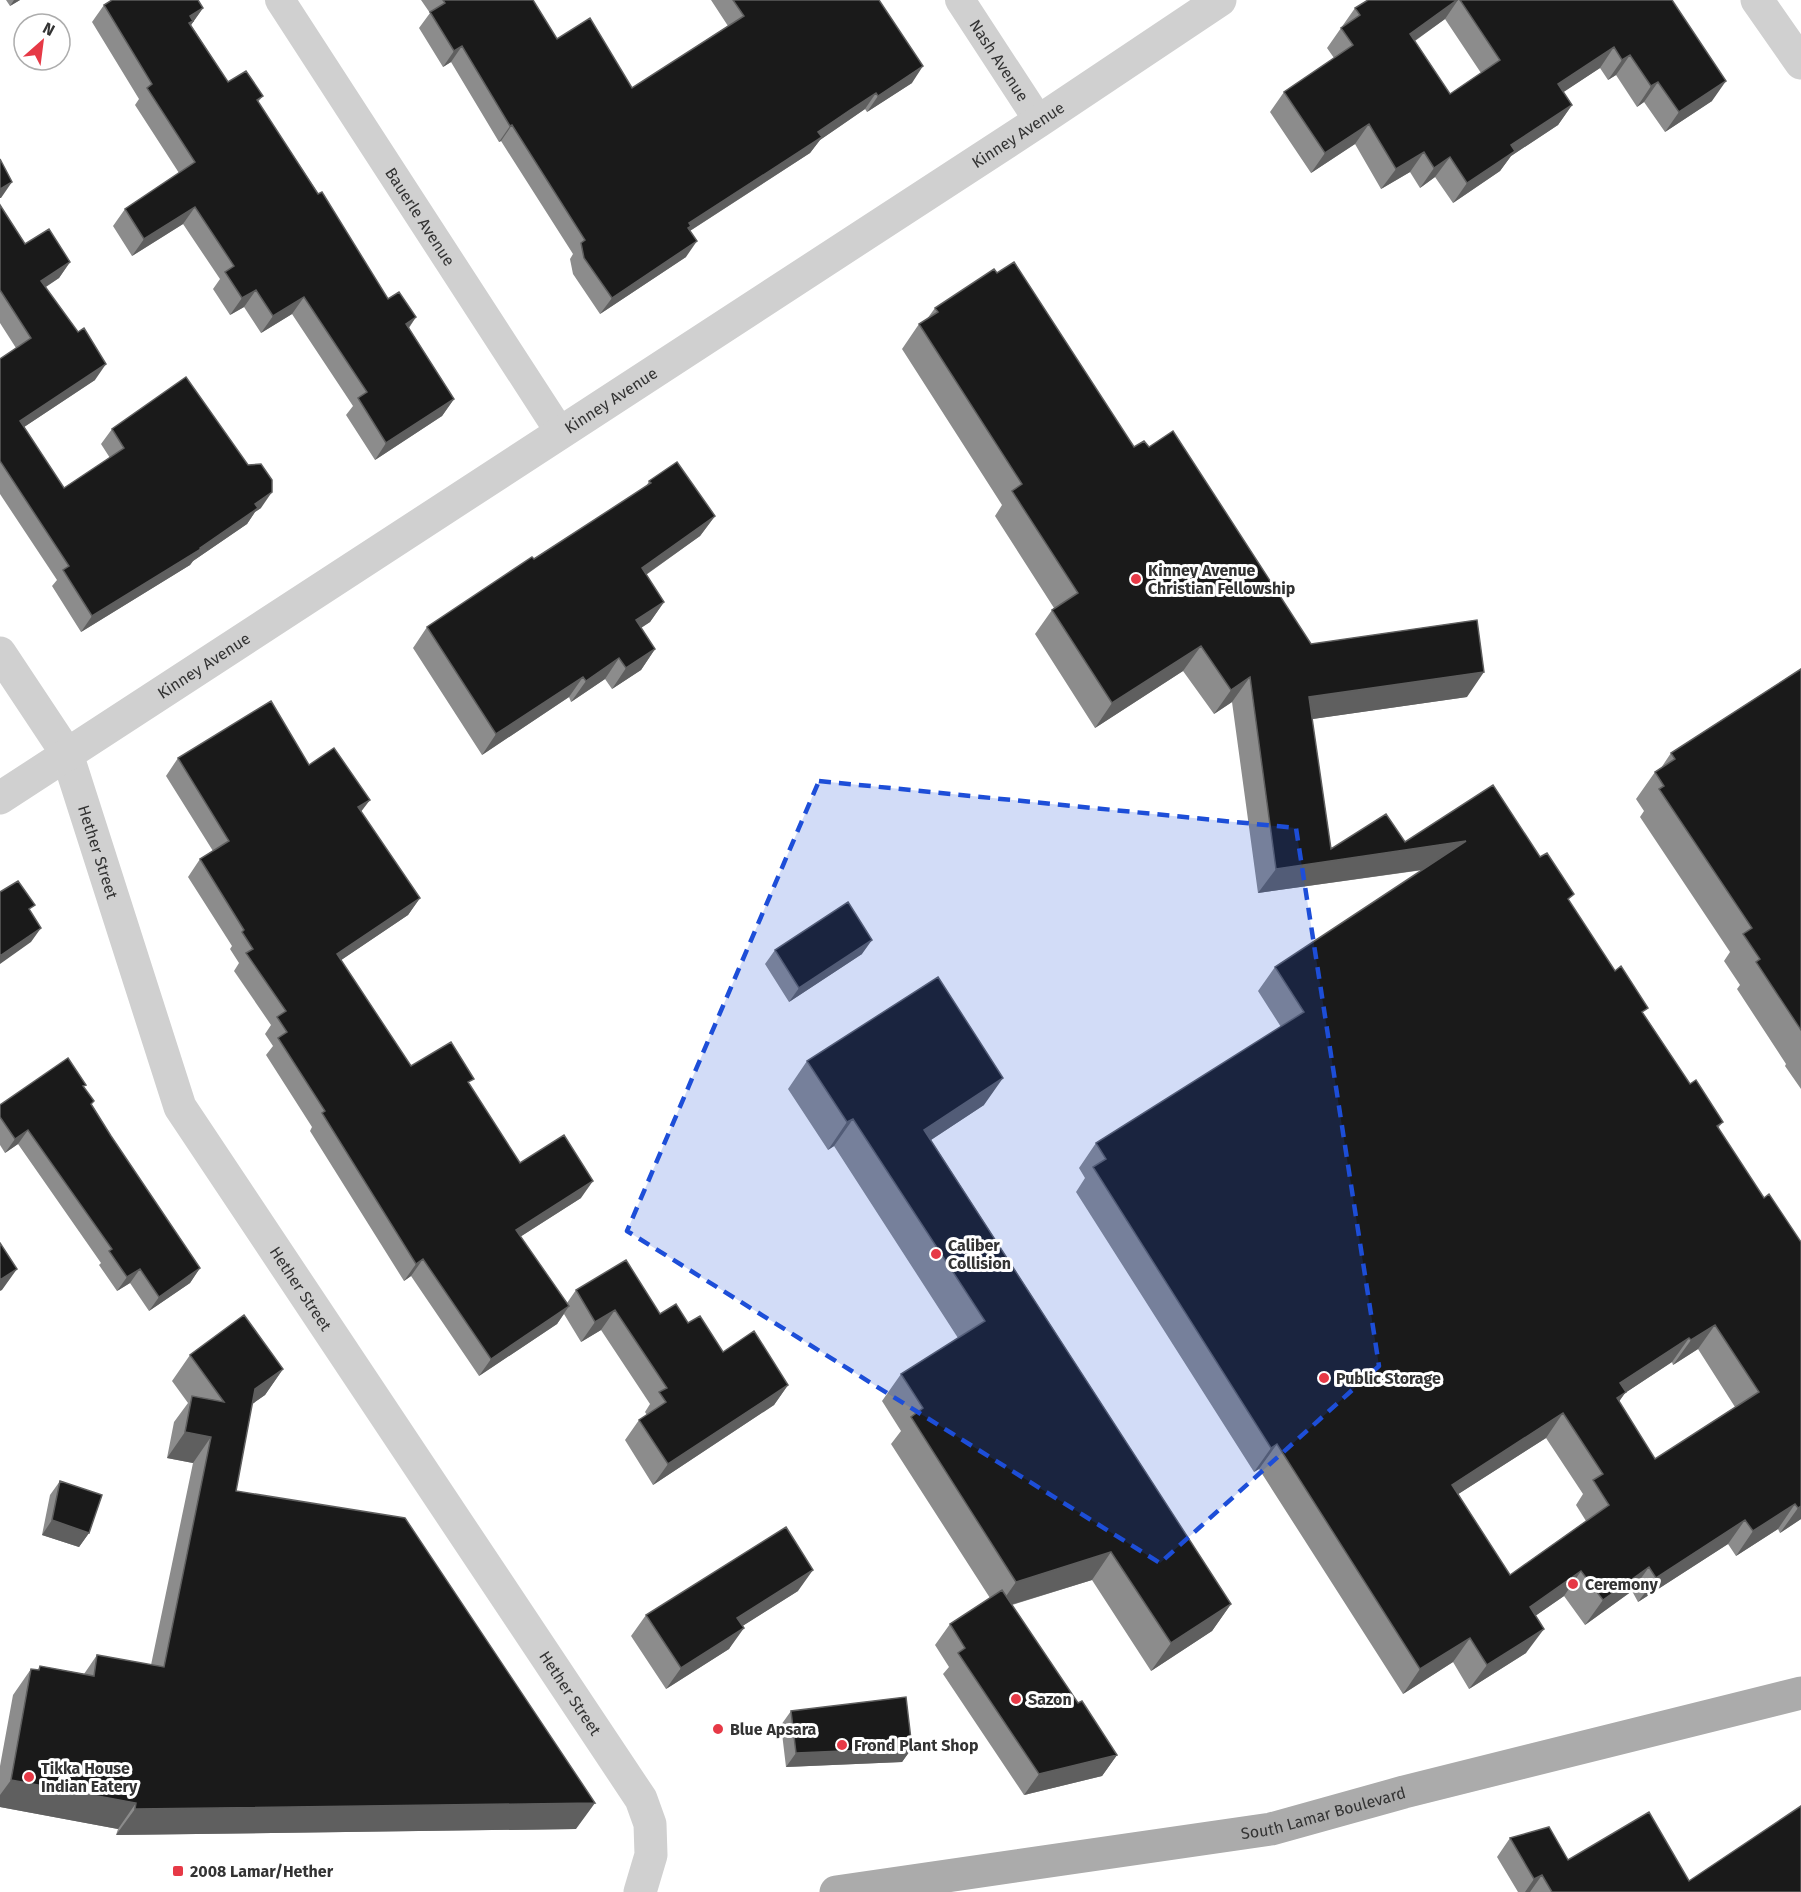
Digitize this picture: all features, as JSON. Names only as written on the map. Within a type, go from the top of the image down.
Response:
[{"type":"main road","name":"South Lamar Boulevard","points":[[836,1892],[1271,1829],[1404,1792],[1801,1693]]},
{"type":"street","name":"Bauerle Avenue","points":[[280,0],[560,432]]},
{"type":"street","name":"Nash Avenue","points":[[960,0],[1039,121]]},
{"type":"street","name":"Kinney Avenue","points":[[0,798],[1039,121],[1220,0]]},
{"type":"street","points":[[1757,0],[1801,63]]},
{"type":"street","name":"Hether Street","points":[[0,653],[67,754],[180,1107],[641,1799],[650,1824],[651,1855],[640,1892]]},
{"type":"highlighted area","points":[[819,781],[1296,828],[1379,1366],[1160,1563],[627,1231]]},
{"type":"building","points":[[112,0],[198,0],[203,8],[190,16],[193,21],[189,23],[228,82],[246,71],[263,96],[257,100],[318,194],[322,192],[388,299],[399,292],[416,317],[406,324],[454,399],[386,443],[358,398],[367,392],[304,297],[273,316],[256,290],[242,298],[225,272],[234,266],[195,207],[144,239],[125,209],[195,162],[147,88],[152,84],[104,5]]},
{"type":"building","points":[[443,0],[533,0],[557,39],[590,18],[632,88],[744,16],[733,0],[879,0],[923,66],[878,96],[876,93],[850,110],[818,132],[822,137],[689,223],[691,226],[688,228],[697,241],[612,298],[584,258],[581,243],[585,240],[512,125],[510,126],[462,46],[454,51],[430,12],[445,3]]},
{"type":"building","points":[[1368,0],[1457,0],[1410,34],[1450,94],[1500,60],[1460,0],[1672,0],[1726,81],[1679,112],[1658,82],[1651,86],[1630,55],[1622,60],[1614,47],[1558,84],[1572,105],[1511,145],[1515,151],[1467,183],[1450,157],[1434,168],[1424,152],[1396,169],[1369,124],[1325,153],[1284,92],[1353,45],[1341,28],[1360,15],[1355,8]]},
{"type":"building","points":[[0,159],[12,182],[0,189]]},
{"type":"building","points":[[0,205],[25,244],[49,229],[70,262],[41,281],[78,332],[84,328],[106,364],[20,421],[64,488],[124,448],[112,429],[186,377],[248,465],[261,464],[272,480],[272,492],[255,504],[258,508],[201,549],[92,616],[63,570],[69,566],[0,461],[0,359],[31,338],[0,290]]},
{"type":"building","points":[[1014,262],[1134,447],[1144,441],[1149,447],[1173,431],[1311,644],[1477,620],[1484,672],[1309,697],[1331,849],[1386,814],[1405,842],[1493,785],[1540,857],[1547,853],[1574,894],[1568,899],[1615,971],[1621,966],[1648,1008],[1642,1012],[1690,1084],[1696,1080],[1723,1122],[1717,1126],[1764,1198],[1769,1194],[1801,1242],[1801,1506],[1798,1508],[1795,1504],[1753,1531],[1745,1520],[1656,1578],[1649,1567],[1603,1600],[1581,1571],[1530,1607],[1544,1629],[1487,1665],[1470,1638],[1420,1669],[1277,1444],[1271,1448],[1093,1167],[1106,1159],[1096,1143],[1304,1012],[1275,967],[1466,841],[1276,869],[1250,677],[1231,690],[1201,646],[1112,703],[1052,610],[1078,593],[1012,491],[1022,484],[919,324],[938,312],[935,308],[994,269],[997,273]],"holes":[[[1715,1325],[1759,1392],[1655,1459],[1617,1398],[1626,1392],[1620,1383],[1689,1338],[1691,1340]],[[1563,1413],[1603,1474],[1593,1480],[1609,1505],[1510,1575],[1452,1485]]]},
{"type":"building","points":[[677,462],[715,516],[642,568],[664,602],[636,620],[655,649],[626,668],[619,658],[586,681],[583,677],[496,734],[427,627],[532,557],[534,559],[651,483],[649,481]]},
{"type":"building","points":[[1801,669],[1801,1030],[1756,962],[1760,959],[1743,934],[1752,928],[1659,789],[1664,786],[1655,772],[1675,759],[1671,753]]},
{"type":"building","points":[[271,701],[309,765],[334,748],[370,800],[358,807],[420,898],[337,954],[411,1066],[451,1042],[474,1079],[468,1082],[520,1163],[564,1135],[593,1181],[516,1230],[569,1306],[491,1359],[423,1259],[416,1264],[322,1113],[325,1111],[278,1038],[287,1032],[277,1017],[286,1011],[246,953],[253,949],[242,932],[244,930],[200,859],[229,841],[178,758]]},
{"type":"building","points":[[18,881],[35,905],[29,909],[41,928],[0,956],[0,892]]},
{"type":"building","points":[[848,902],[872,940],[799,988],[775,950]]},
{"type":"building","name":"Caliber Collision","points":[[938,977],[1003,1078],[924,1130],[1231,1604],[1171,1643],[1111,1552],[1016,1582],[911,1417],[923,1408],[901,1374],[985,1321],[853,1119],[847,1122],[807,1061]]},
{"type":"building","points":[[68,1058],[86,1085],[83,1086],[94,1101],[91,1104],[111,1136],[200,1268],[159,1297],[140,1269],[127,1277],[109,1251],[112,1249],[28,1130],[15,1139],[0,1117],[0,1105]]},
{"type":"building","points":[[0,1243],[17,1269],[0,1280]]},
{"type":"building","points":[[626,1260],[660,1314],[676,1304],[688,1323],[700,1316],[723,1352],[754,1331],[788,1385],[668,1464],[639,1420],[666,1402],[659,1392],[667,1388],[615,1310],[595,1322],[576,1290]]},
{"type":"building","points":[[244,1315],[283,1369],[255,1389],[236,1491],[405,1518],[595,1803],[135,1809],[136,1803],[11,1780],[31,1669],[39,1670],[40,1666],[94,1676],[97,1655],[164,1667],[211,1437],[185,1432],[192,1396],[224,1402],[190,1355]]},
{"type":"building","points":[[60,1481],[102,1495],[89,1533],[52,1520]]},
{"type":"building","points":[[786,1527],[813,1570],[737,1618],[744,1628],[681,1668],[646,1615]]},
{"type":"building","points":[[1002,1590],[1078,1703],[1082,1701],[1117,1755],[1039,1774],[958,1653],[965,1648],[950,1624]]},
{"type":"building","points":[[906,1697],[912,1748],[796,1753],[791,1711]]},
{"type":"building","points":[[1801,1806],[1801,1892],[1552,1892],[1542,1875],[1534,1879],[1510,1838],[1549,1827],[1568,1860],[1649,1812],[1689,1881]]},
{"type":"place","name":"Kinney Avenue Christian Fellowship","points":[[1136,579]]},
{"type":"place","name":"Caliber Collision","points":[[936,1254]]},
{"type":"place","name":"Public Storage","points":[[1324,1378]]},
{"type":"place","name":"Ceremony","points":[[1573,1584]]},
{"type":"place","name":"Sazon","points":[[1016,1699]]},
{"type":"place","name":"Blue Apsara","points":[[718,1729]]},
{"type":"place","name":"Frond Plant Shop","points":[[842,1745]]},
{"type":"place","name":"Tikka House Indian Eatery","points":[[29,1777]]},
{"type":"place","name":"2008 Lamar/Hether","points":[[178,1871]]}]
